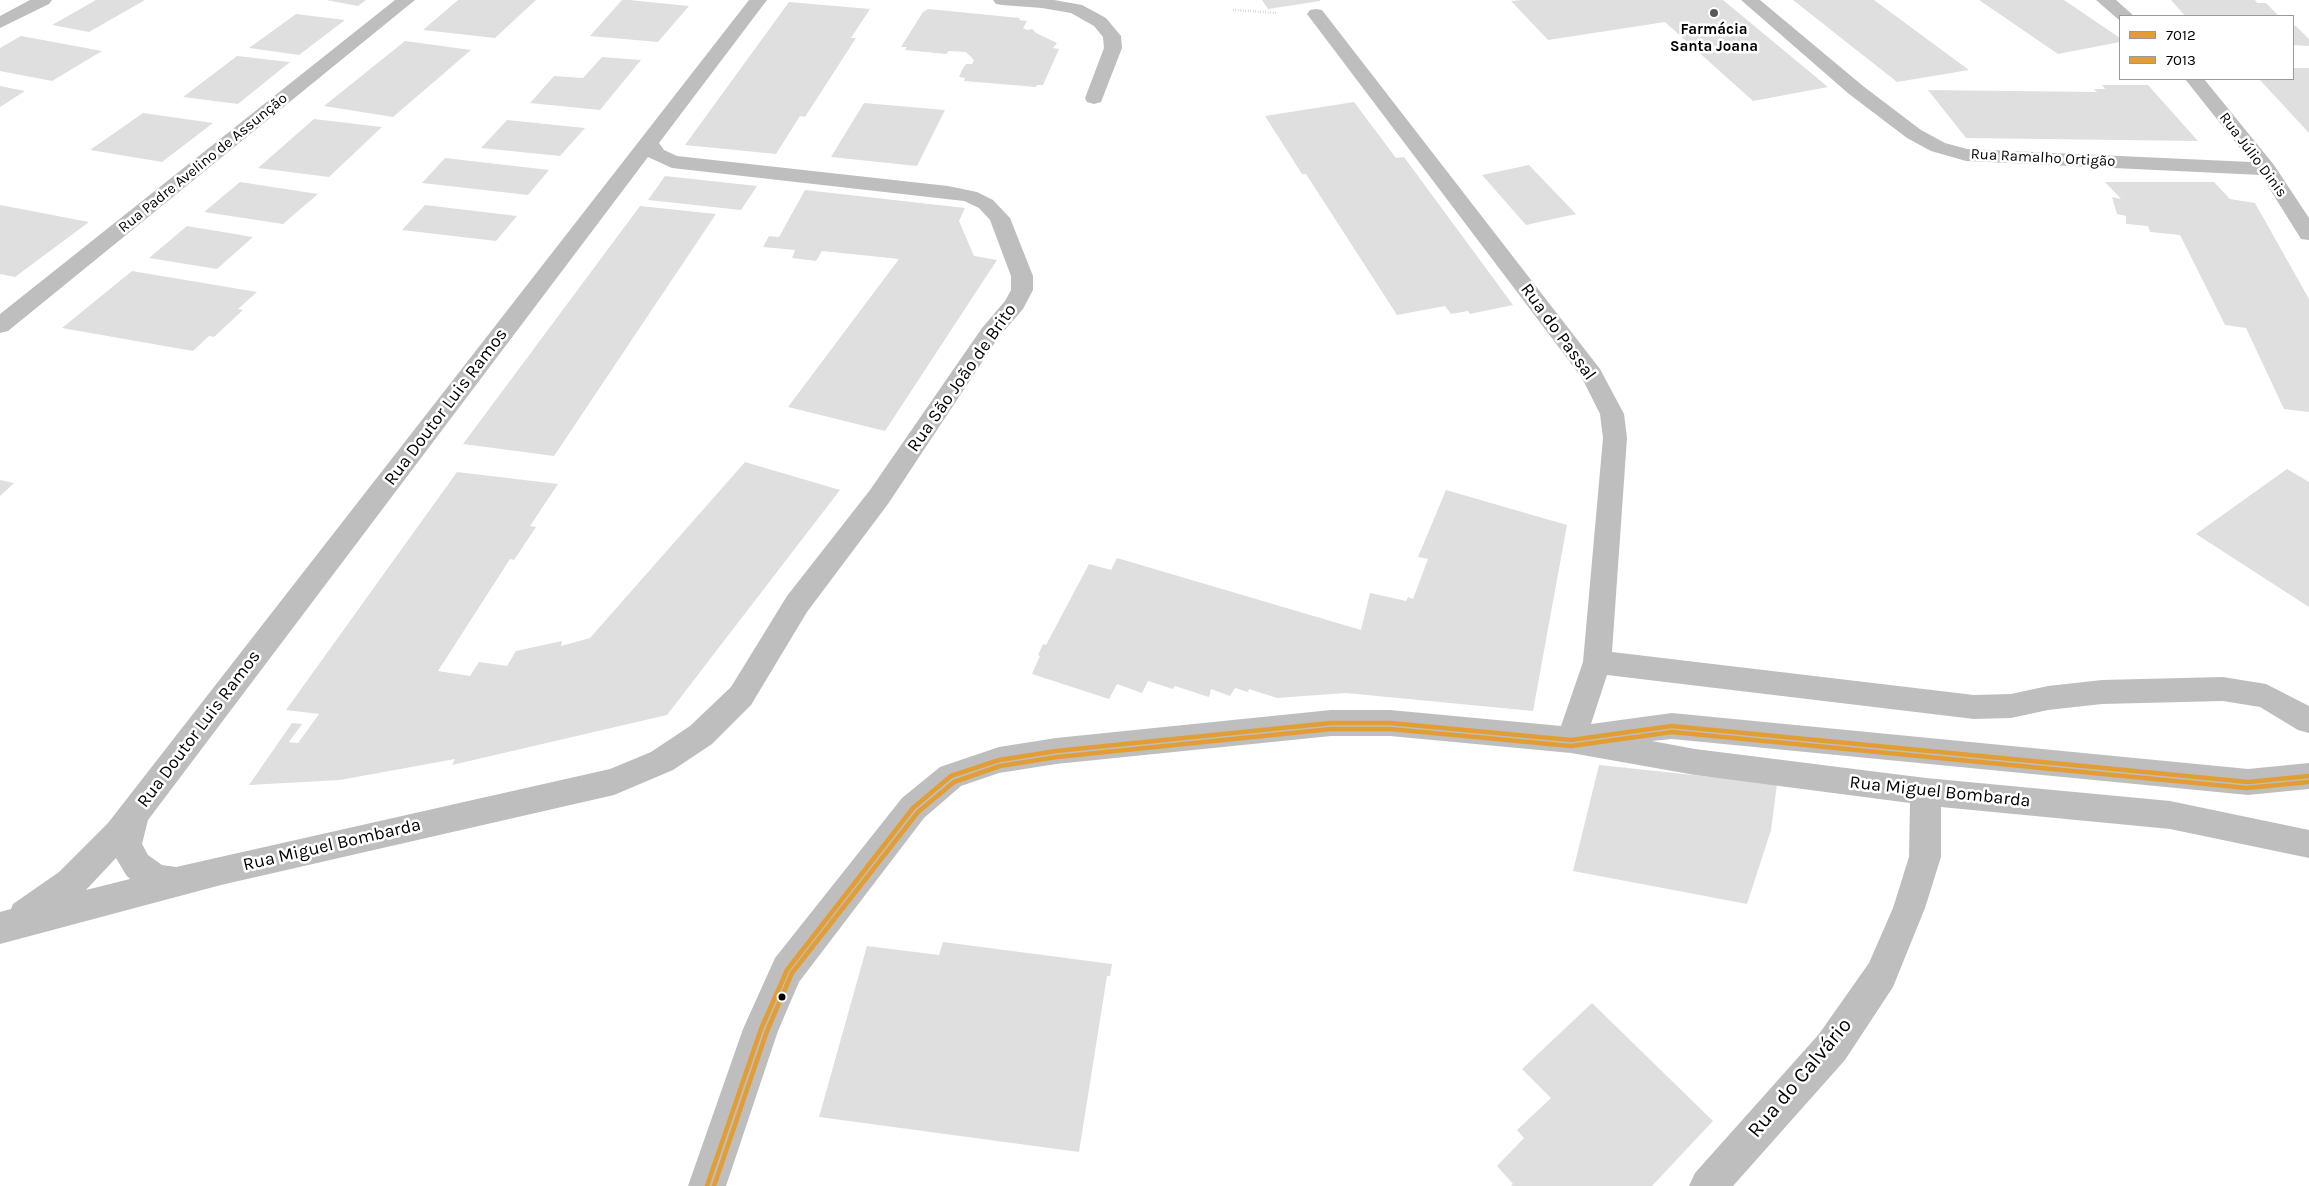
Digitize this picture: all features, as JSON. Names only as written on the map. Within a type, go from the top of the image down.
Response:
[{"type":"street","points":[[0,23],[43,0]]},
{"type":"street","name":"Rua Padre Avelino de Assunção","points":[[0,326],[406,0]]},
{"type":"street","name":"Rua Doutor Luis Ramos","points":[[4,927],[71,883],[120,833],[758,0]]},
{"type":"street","points":[[1002,0],[1043,2],[1076,9],[1100,22],[1112,36],[1113,48],[1094,98]]},
{"type":"street","name":"Rua Ramalho Ortigão","points":[[1750,0],[1863,96],[1914,134],[1938,147],[1966,155],[2267,169]]},
{"type":"street","points":[[2105,0],[2124,15]]},
{"type":"street","name":"Rua do Passal","points":[[1316,14],[1592,375],[1612,414],[1615,438],[1597,662],[1572,740]]},
{"type":"street","name":"Rua Júlio Dinis","points":[[2195,80],[2267,169],[2309,234]]},
{"type":"street","name":"Rua São João de Brito","points":[[649,142],[656,154],[672,162]]},
{"type":"street","name":"Rua São João de Brito","points":[[626,172],[648,165],[672,162],[970,196],[986,204],[1000,218],[1022,276],[1022,290],[1015,304],[990,333],[879,498],[797,604],[741,696],[701,736],[662,761]]},
{"type":"street","points":[[1597,662],[1974,707],[2011,706],[2102,692],[2223,690],[2266,696],[2309,721]]},
{"type":"street","name":"Rua Miguel Bombarda","points":[[707,1186],[760,1028],[787,970],[913,808],[951,776],[1000,760],[1056,751],[1331,724],[1390,723],[1572,740],[1694,762],[1926,792],[2170,815],[2309,844]]},
{"type":"street","name":"Rua Miguel Bombarda","points":[[1572,740],[1672,726],[2248,782],[2309,776]]},
{"type":"street","name":"Rua Miguel Bombarda","points":[[4,927],[222,870],[614,782],[662,761]]},
{"type":"street","name":"Rua do Calvário","points":[[1708,1186],[1832,1047],[1881,975],[1909,908],[1925,857],[1926,792]]},
{"type":"street","name":"Rua Doutor Luis Ramos","points":[[133,815],[126,845],[137,865],[155,879],[182,882]]},
{"type":"building","points":[[96,0],[145,0],[89,32],[52,25]]},
{"type":"building","points":[[326,0],[366,0],[358,6]]},
{"type":"building","points":[[458,0],[536,0],[495,38],[423,30]]},
{"type":"building","points":[[622,0],[689,6],[658,42],[590,36]]},
{"type":"building","points":[[1262,0],[1320,0],[1320,1],[1268,9]]},
{"type":"building","points":[[1723,0],[1828,87],[1753,101],[1665,22],[1548,40],[1511,1]]},
{"type":"building","points":[[1793,0],[1874,0],[1969,70],[1897,82]]},
{"type":"building","points":[[1979,0],[2064,0],[2119,37],[2119,42],[2058,54]]},
{"type":"building","points":[[2171,0],[2255,0],[2257,3],[2266,3],[2278,15],[2184,15]]},
{"type":"building","points":[[789,2],[870,9],[851,38],[856,38],[805,117],[800,116],[776,154],[685,145]]},
{"type":"building","points":[[928,9],[1020,18],[1019,20],[1027,21],[1023,28],[1027,30],[1032,29],[1036,33],[1057,43],[1053,48],[1059,49],[1043,85],[1037,85],[1036,87],[964,81],[965,78],[959,77],[962,70],[966,64],[972,64],[974,60],[966,52],[949,51],[946,54],[905,50],[907,47],[901,47],[923,12]]},
{"type":"building","points":[[296,14],[345,20],[299,55],[249,48]]},
{"type":"building","points":[[2294,26],[2309,39],[2309,46],[2294,45]]},
{"type":"building","points":[[21,36],[102,51],[52,81],[0,71],[0,48]]},
{"type":"building","points":[[405,41],[471,50],[393,117],[324,106]]},
{"type":"building","points":[[237,56],[290,62],[238,104],[183,97]]},
{"type":"building","points":[[602,57],[641,60],[600,110],[530,103],[554,76],[583,78]]},
{"type":"building","points":[[2294,68],[2309,68],[2309,133],[2260,80],[2294,80]]},
{"type":"building","points":[[2102,85],[2148,85],[2198,141],[1966,138],[1928,90],[2097,92],[2094,89],[2105,89]]},
{"type":"building","points":[[0,86],[25,91],[0,107]]},
{"type":"building","points":[[1354,102],[1396,158],[1404,157],[1513,305],[1470,314],[1468,311],[1451,314],[1445,306],[1397,315],[1306,174],[1302,174],[1265,116]]},
{"type":"building","points":[[864,103],[945,110],[917,166],[831,157]]},
{"type":"building","points":[[143,113],[213,123],[162,162],[90,150]]},
{"type":"building","points":[[314,119],[382,127],[329,177],[258,168]]},
{"type":"building","points":[[507,120],[585,128],[560,156],[481,148]]},
{"type":"building","points":[[445,158],[549,170],[528,195],[422,183]]},
{"type":"building","points":[[1529,165],[1576,214],[1526,225],[1482,175]]},
{"type":"building","points":[[665,176],[757,186],[741,210],[648,200]]},
{"type":"building","points":[[240,182],[318,194],[283,224],[204,212]]},
{"type":"building","points":[[2105,182],[2214,182],[2230,199],[2255,203],[2309,299],[2309,412],[2284,409],[2246,328],[2225,325],[2180,235],[2150,232],[2148,226],[2126,224],[2126,216],[2117,214],[2112,197],[2121,199]]},
{"type":"building","points":[[805,190],[965,208],[959,221],[974,256],[997,260],[885,431],[788,407],[899,259],[822,251],[816,261],[792,258],[795,250],[763,247],[769,236],[779,237]]},
{"type":"building","points":[[0,205],[89,222],[15,277],[0,274]]},
{"type":"building","points":[[425,205],[517,216],[496,241],[402,230]]},
{"type":"building","points":[[640,206],[716,214],[554,456],[463,444]]},
{"type":"building","points":[[187,226],[253,237],[217,269],[149,258]]},
{"type":"building","points":[[132,271],[257,292],[238,309],[243,310],[214,337],[209,336],[193,351],[62,328]]},
{"type":"building","points":[[745,462],[840,490],[667,715],[452,765],[455,759],[340,780],[249,785],[292,723],[302,724],[289,742],[298,743],[319,714],[286,710],[457,472],[558,484],[530,526],[536,527],[514,560],[510,559],[438,671],[470,676],[479,662],[507,666],[516,651],[562,641],[561,646],[590,638]]},
{"type":"building","points":[[2287,469],[2309,482],[2309,607],[2196,534]]},
{"type":"building","points":[[0,480],[14,483],[0,496]]},
{"type":"building","points":[[1446,490],[1567,525],[1533,711],[1346,693],[1277,698],[1249,689],[1248,692],[1235,688],[1230,696],[1211,689],[1209,697],[1175,686],[1173,689],[1148,681],[1142,693],[1117,684],[1109,699],[1032,674],[1043,644],[1046,645],[1089,564],[1111,570],[1117,558],[1361,630],[1370,593],[1406,601],[1408,597],[1413,599],[1428,559],[1418,557]]},
{"type":"building","points":[[1599,765],[1777,784],[1771,830],[1747,904],[1573,871]]},
{"type":"building","points":[[943,942],[1112,964],[1110,976],[1107,976],[1079,1152],[819,1117],[867,946],[939,955]]},
{"type":"building","points":[[1592,1003],[1713,1121],[1652,1186],[1511,1186],[1513,1184],[1497,1166],[1524,1138],[1517,1130],[1551,1098],[1522,1069]]},
{"type":"transit line","name":"7012","points":[[707,1186],[761,1029],[787,970],[913,808],[951,776],[999,760],[1056,751],[1331,723],[1390,723],[1571,740],[1672,726],[2248,782],[2309,776]]},
{"type":"transit line","name":"7013","points":[[714,1186],[767,1031],[792,973],[918,812],[954,782],[1000,766],[1057,757],[1331,729],[1390,729],[1571,746],[1672,732],[2247,788],[2309,782]]},
{"type":"place","name":"Farmácia Santa Joana","points":[[1714,13]]}]
